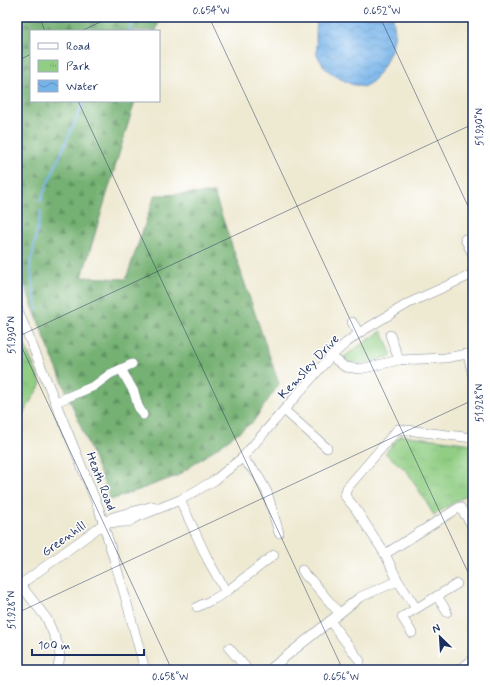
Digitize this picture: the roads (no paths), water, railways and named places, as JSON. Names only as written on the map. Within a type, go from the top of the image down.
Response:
[{"type":"street","points":[[465,239],[473,255]]},
{"type":"street","name":"Kemsley Drive","points":[[104,524],[118,515],[180,500],[215,480],[242,458],[332,356],[346,343],[359,333],[409,302],[473,274]]},
{"type":"street","name":"Heath Road","points":[[17,308],[91,486],[148,670]]},
{"type":"street","points":[[352,322],[359,333]]},
{"type":"street","points":[[390,335],[399,360]]},
{"type":"street","points":[[332,356],[345,367],[360,369],[399,360],[445,358],[470,354],[473,376]]},
{"type":"street","points":[[56,402],[94,386],[110,374],[132,364]]},
{"type":"street","points":[[121,369],[134,392],[138,406],[143,415]]},
{"type":"street","points":[[284,410],[327,448]]},
{"type":"street","points":[[416,608],[398,581],[385,554],[355,508],[345,496],[347,488],[398,429],[473,438]]},
{"type":"street","points":[[242,458],[257,474],[267,492],[279,533]]},
{"type":"street","points":[[180,500],[208,560],[226,592]]},
{"type":"street","points":[[385,554],[460,507],[473,527]]},
{"type":"street","name":"Greenhill","points":[[19,586],[104,524]]},
{"type":"street","points":[[197,607],[226,592],[274,555]]},
{"type":"street","points":[[302,570],[339,613]]},
{"type":"street","points":[[270,670],[352,602],[367,593],[398,581]]},
{"type":"street","points":[[412,633],[402,617],[457,584]]},
{"type":"street","points":[[19,586],[47,620],[59,647],[60,658],[56,669]]},
{"type":"street","points":[[437,596],[447,612]]},
{"type":"street","points":[[330,621],[360,661]]},
{"type":"street","points":[[229,648],[248,670]]},
{"type":"water","points":[[317,17],[393,17],[395,32],[392,48],[383,67],[373,81],[364,87],[351,84],[337,77],[325,68],[317,55]]},
{"type":"waterway","points":[[129,30],[134,17]]},
{"type":"waterway","points":[[41,202],[84,102]]},
{"type":"waterway","points":[[37,310],[30,266],[41,211]]}]
